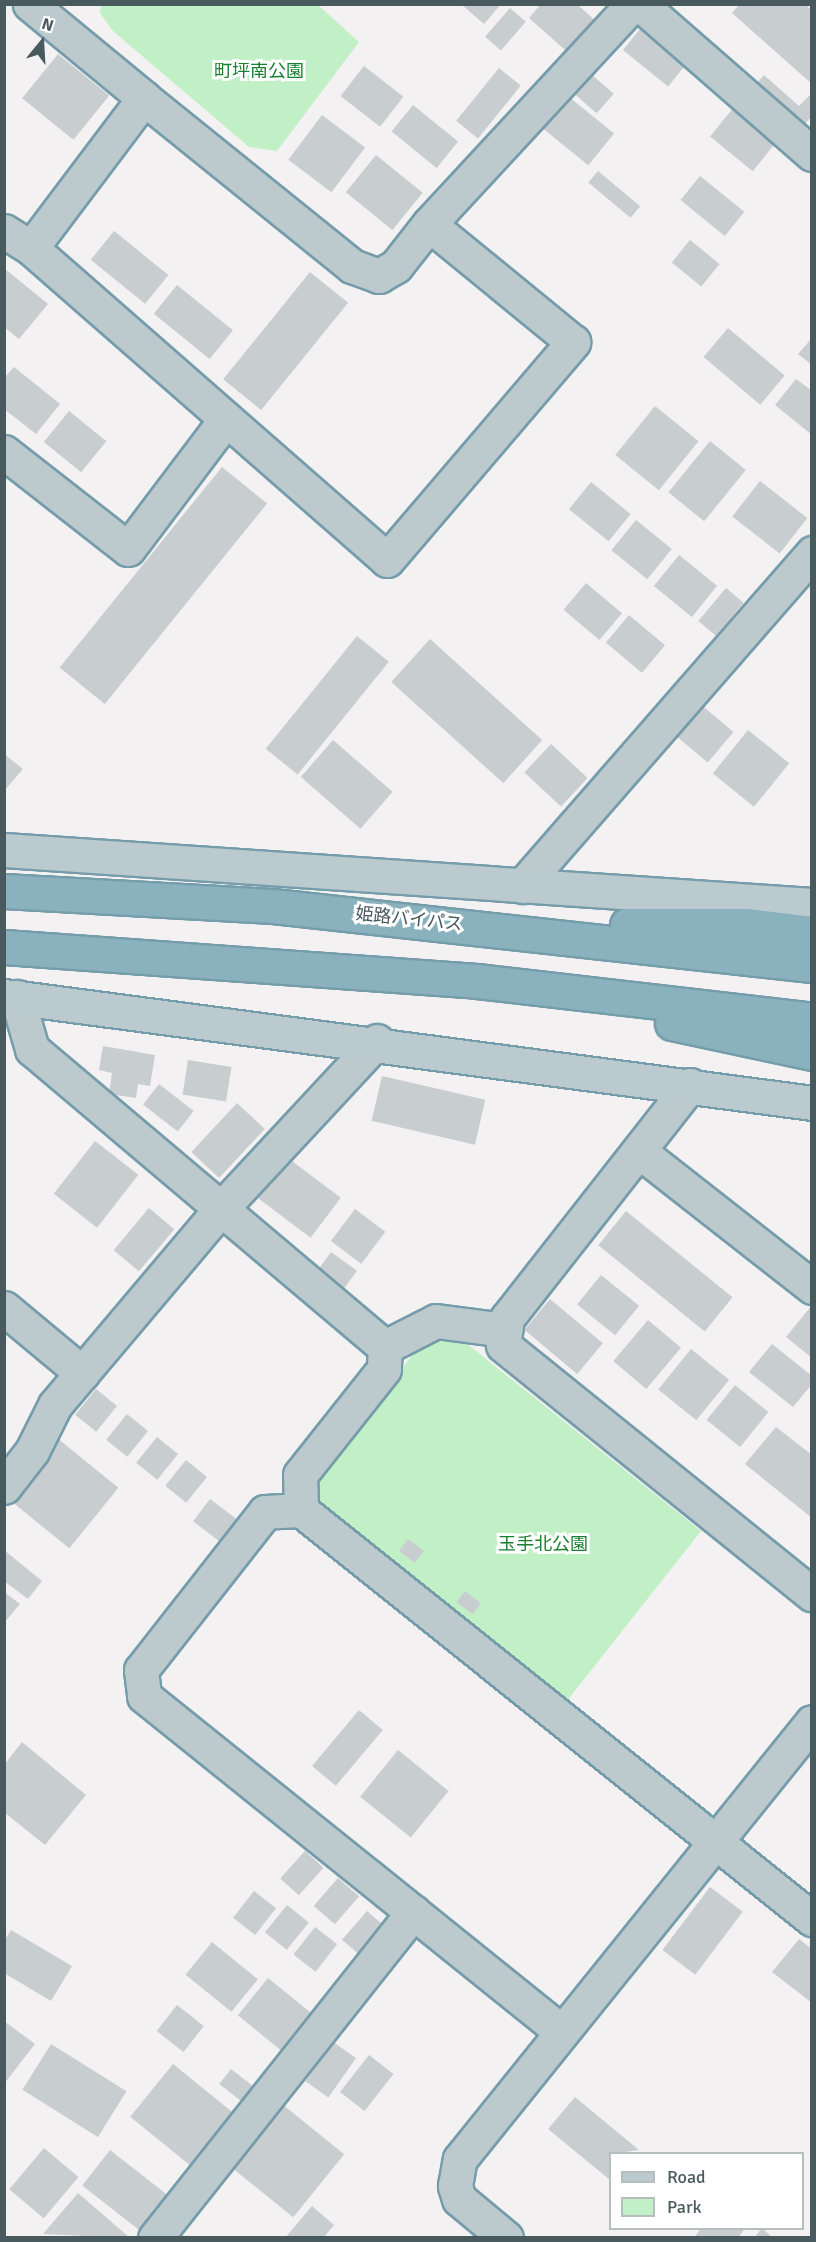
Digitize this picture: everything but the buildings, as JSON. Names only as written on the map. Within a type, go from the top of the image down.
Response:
[{"type":"highway","name":"姫路バイパス","points":[[4,891],[273,906],[482,926],[812,965]]},
{"type":"highway","points":[[482,926],[745,925],[812,933]]},
{"type":"highway","points":[[4,946],[477,981],[812,1020]]},
{"type":"highway","points":[[477,981],[812,1053]]},
{"type":"street","points":[[30,4],[68,16],[144,98],[366,273],[380,276],[396,266],[429,224],[633,4]]},
{"type":"street","points":[[640,4],[812,154]]},
{"type":"street","points":[[144,98],[18,240],[387,560],[573,342],[429,224]]},
{"type":"street","points":[[4,452],[128,549],[226,418]]},
{"type":"street","points":[[522,886],[812,553]]},
{"type":"street","points":[[4,850],[812,905]]},
{"type":"street","points":[[386,1347],[219,1211],[32,1049],[11,996],[377,1041],[812,1103]]},
{"type":"street","points":[[4,1487],[82,1373],[219,1211],[377,1041]]},
{"type":"street","points":[[690,1085],[640,1152],[507,1318],[503,1345],[812,1594]]},
{"type":"street","points":[[640,1152],[812,1287]]},
{"type":"street","points":[[4,1308],[82,1373]]},
{"type":"street","points":[[386,1347],[436,1321],[505,1330]]},
{"type":"street","points":[[301,1510],[300,1475],[384,1369],[386,1347]]},
{"type":"street","points":[[562,2032],[144,1696],[141,1670],[265,1512],[301,1510],[812,1919]]},
{"type":"street","points":[[506,2238],[459,2199],[455,2186],[460,2159],[812,1722]]},
{"type":"street","points":[[155,2238],[413,1912]]},
{"type":"green space","name":"町坪南公園","points":[[101,5],[318,5],[359,42],[277,151],[249,147],[113,31],[100,13]]},
{"type":"green space","name":"玉手北公園","points":[[456,1335],[701,1531],[566,1702],[318,1502],[316,1479],[421,1344]]}]
